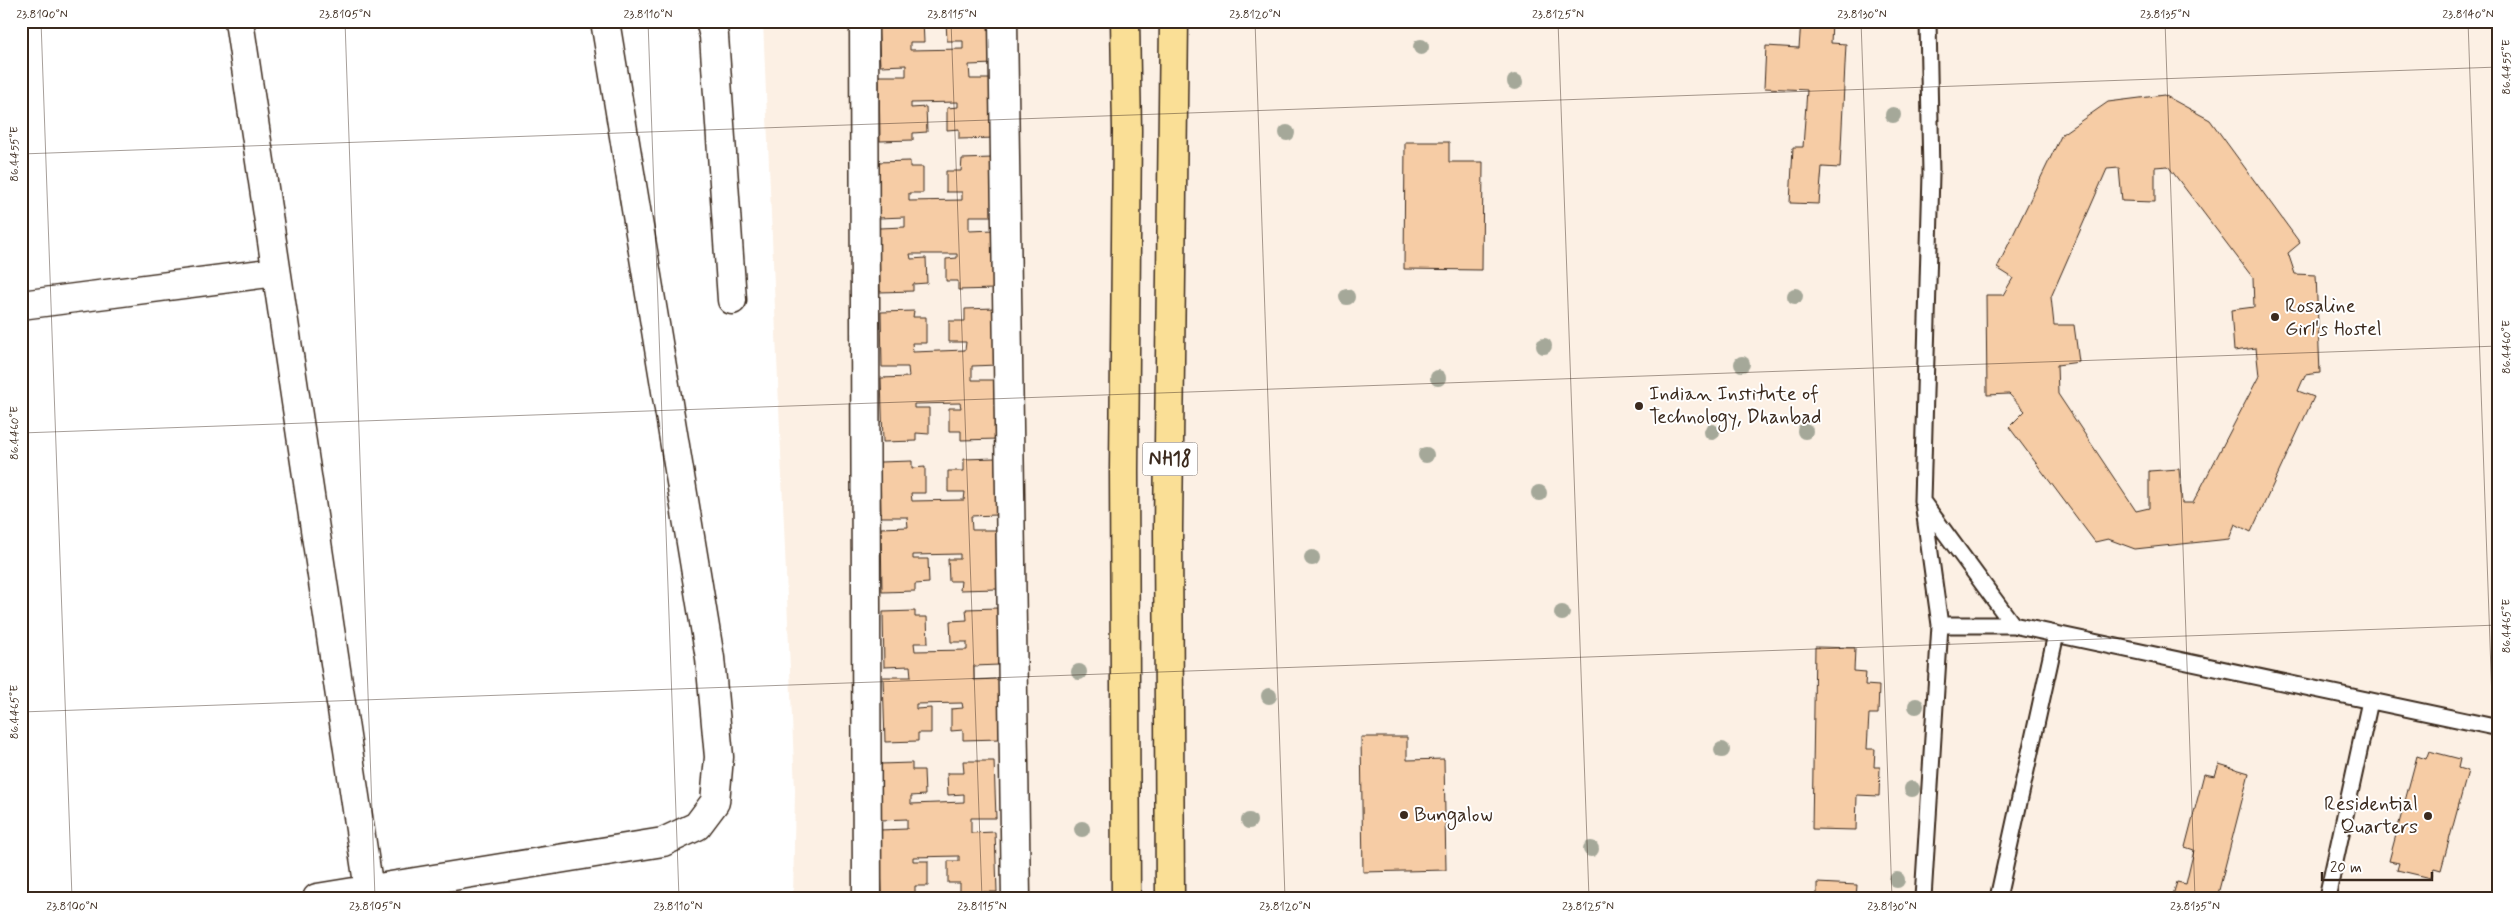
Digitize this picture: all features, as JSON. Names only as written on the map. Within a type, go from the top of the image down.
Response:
[{"type":"highway","name":"NH18","points":[[1125,21],[1128,130],[1124,460],[1126,898]]},
{"type":"highway","name":"NH18","points":[[1170,898],[1168,529],[1174,21]]},
{"type":"street","points":[[239,21],[369,890]]},
{"type":"street","points":[[317,898],[663,842],[697,826],[715,802],[719,757],[710,658],[605,21]]},
{"type":"street","points":[[710,21],[714,36],[732,300]]},
{"type":"street","points":[[864,21],[867,898]]},
{"type":"street","points":[[1003,21],[1016,898]]},
{"type":"street","points":[[21,305],[276,272]]},
{"type":"lane","points":[[1923,898],[1940,625],[1922,501],[1931,174],[1928,21]]},
{"type":"lane","points":[[1922,501],[2013,624]]},
{"type":"lane","points":[[1940,625],[2013,624],[2499,728]]},
{"type":"lane","points":[[1998,898],[2056,634]]},
{"type":"lane","points":[[2328,898],[2370,701]]},
{"type":"shaded area","name":"Indian Institute of Technology, Dhanbad","points":[[763,21],[2499,21],[2499,898],[793,898],[795,790]]},
{"type":"building","points":[[878,21],[923,21],[924,42],[910,42],[910,50],[963,49],[963,41],[947,41],[946,21],[993,21],[994,64],[969,65],[970,79],[994,79],[996,138],[959,139],[959,129],[947,130],[947,108],[958,107],[958,102],[911,103],[911,108],[926,107],[927,132],[913,133],[913,140],[880,141],[879,76],[906,76],[906,65],[880,66]]},
{"type":"building","points":[[1801,21],[1832,21],[1831,43],[1846,44],[1840,168],[1822,167],[1819,204],[1790,203],[1793,147],[1803,147],[1807,90],[1764,88],[1766,46],[1799,48]]},
{"type":"building","name":"Rosaline Girl's Hostel","points":[[2164,95],[2210,120],[2300,243],[2288,253],[2295,274],[2316,275],[2320,373],[2305,375],[2298,391],[2314,397],[2251,532],[2235,524],[2229,539],[2135,549],[2108,539],[2095,542],[2009,427],[2025,411],[2009,394],[1987,395],[1986,295],[2003,295],[2013,278],[1997,268],[2062,134],[2108,102]],"holes":[[[2168,166],[2253,278],[2254,307],[2231,310],[2234,351],[2256,348],[2259,376],[2193,503],[2182,503],[2179,469],[2149,471],[2149,508],[2136,511],[2058,394],[2057,365],[2079,362],[2074,325],[2054,325],[2051,297],[2107,169],[2119,168],[2122,201],[2155,202],[2155,167]]]},
{"type":"building","points":[[1405,142],[1449,142],[1449,162],[1483,162],[1482,270],[1404,269]]},
{"type":"building","points":[[992,158],[993,216],[969,216],[969,231],[994,230],[995,289],[958,290],[958,281],[946,281],[946,259],[957,258],[957,254],[910,254],[911,259],[926,258],[927,283],[913,284],[913,291],[880,292],[879,228],[905,227],[905,217],[879,218],[877,162],[910,161],[910,167],[923,167],[923,193],[909,193],[909,201],[962,200],[962,192],[946,192],[946,171],[961,171],[962,159]]},
{"type":"building","points":[[995,308],[997,365],[972,366],[972,380],[997,380],[998,439],[961,440],[961,431],[949,431],[949,408],[961,408],[960,403],[914,404],[914,408],[929,408],[929,434],[916,433],[916,441],[883,442],[881,378],[909,377],[908,367],[882,367],[881,312],[914,311],[913,317],[926,317],[926,343],[912,343],[913,352],[965,350],[966,342],[949,342],[949,321],[965,321],[965,309]]},
{"type":"building","points":[[995,458],[996,515],[971,516],[972,530],[996,530],[997,589],[960,590],[961,581],[949,581],[948,559],[960,559],[960,554],[913,555],[913,559],[928,559],[929,583],[915,584],[915,591],[882,592],[881,528],[908,527],[907,517],[881,517],[880,462],[912,461],[912,468],[925,467],[925,493],[911,493],[912,501],[964,500],[965,492],[948,492],[948,471],[964,471],[964,459]]},
{"type":"building","points":[[997,608],[999,665],[974,666],[974,680],[999,679],[1000,739],[963,740],[963,730],[951,731],[951,709],[963,708],[962,703],[916,704],[916,709],[931,708],[931,733],[918,733],[918,741],[885,742],[883,677],[911,677],[910,666],[884,667],[883,612],[915,611],[915,617],[927,617],[928,643],[914,643],[915,651],[967,650],[967,642],[951,642],[950,621],[967,620],[966,609]]},
{"type":"building","points":[[1815,647],[1855,648],[1854,671],[1866,672],[1865,685],[1879,686],[1878,714],[1869,714],[1867,749],[1875,749],[1874,767],[1880,767],[1879,796],[1857,795],[1856,830],[1812,829]]},
{"type":"building","name":"Bungalow","points":[[1361,737],[1407,737],[1407,760],[1444,759],[1446,870],[1363,872]]},
{"type":"building","name":"Residential Quarters","points":[[2429,751],[2460,759],[2458,768],[2468,771],[2441,870],[2434,868],[2431,878],[2397,870],[2399,863],[2389,861],[2417,756],[2426,759]]},
{"type":"building","points":[[963,761],[994,761],[996,818],[971,818],[971,833],[995,832],[997,892],[960,892],[960,883],[948,883],[948,861],[959,861],[959,856],[913,857],[913,861],[928,861],[928,886],[915,886],[915,894],[882,895],[880,830],[907,829],[907,819],[881,820],[880,764],[912,763],[912,770],[924,770],[925,795],[911,796],[911,804],[964,802],[964,794],[948,795],[947,773],[964,773]]},
{"type":"building","points":[[2219,764],[2249,773],[2217,898],[2172,898],[2177,882],[2186,884],[2194,850],[2185,847],[2204,774],[2215,776]]},
{"type":"building","points":[[1817,883],[1857,885],[1856,898],[1817,898]]},
{"type":"place","name":"Rosaline Girl's Hostel","points":[[2275,317]]},
{"type":"place","name":"Indian Institute of Technology, Dhanbad","points":[[1639,406]]},
{"type":"place","name":"Bungalow","points":[[1404,815]]},
{"type":"place","name":"Residential Quarters","points":[[2428,816]]}]
